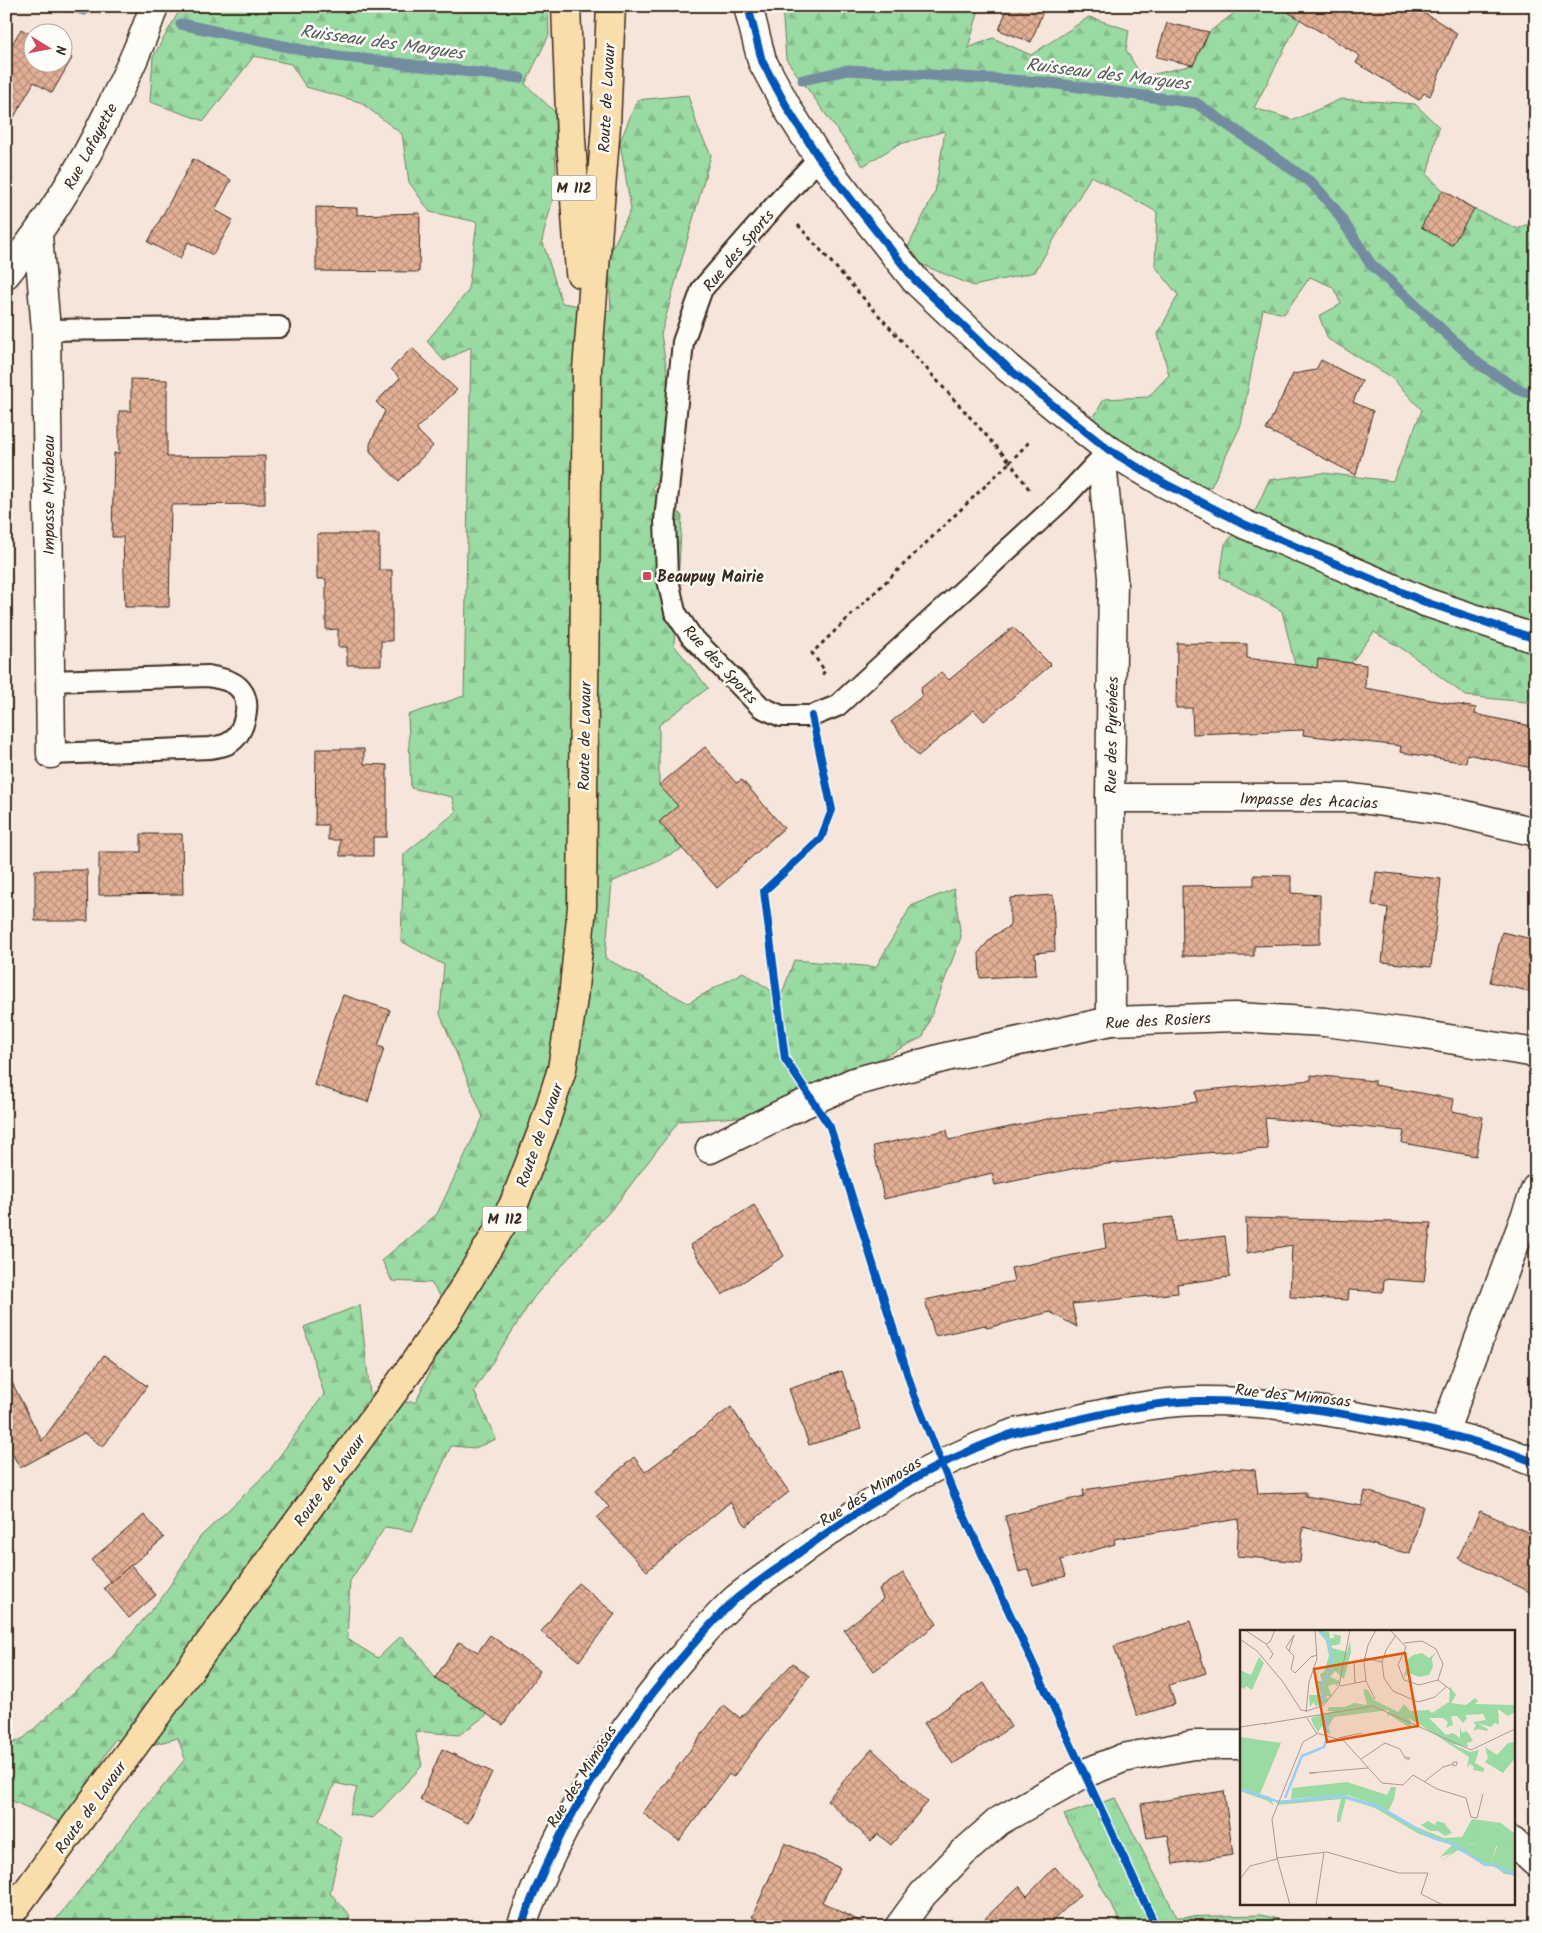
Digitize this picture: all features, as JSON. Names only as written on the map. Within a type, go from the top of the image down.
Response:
[{"type":"main road","name":"Route de Lavaur","points":[[566,6],[571,140],[587,370]]},
{"type":"main road","name":"Route de Lavaur","points":[[6,1920],[441,1324],[513,1206],[543,1129],[562,1069],[574,998],[582,907],[587,370],[606,125],[611,6]]},
{"type":"street","name":"Rue Lafayette","points":[[6,274],[38,236],[80,170],[141,46],[154,6]]},
{"type":"street","points":[[748,6],[762,61],[789,110],[819,158],[915,280],[1008,368],[1109,450],[1164,483],[1246,526],[1425,602],[1536,639]]},
{"type":"street","name":"Impasse Mirabeau","points":[[38,236],[46,330],[51,754]]},
{"type":"street","name":"Rue des Pyrénées","points":[[1109,450],[1103,472],[1113,578],[1110,798],[1111,1021]]},
{"type":"street","name":"Impasse des Acacias","points":[[1110,798],[1353,798],[1449,811],[1536,832]]},
{"type":"street","name":"Rue des Rosiers","points":[[710,1149],[790,1110],[854,1082],[946,1057],[1111,1021],[1234,1017],[1325,1022],[1418,1034],[1536,1053]]},
{"type":"street","points":[[1444,1432],[1536,1188]]},
{"type":"street","name":"Rue des Mimosas","points":[[521,1927],[533,1893],[558,1837],[600,1768],[651,1695],[694,1643],[737,1598],[807,1547],[875,1501],[942,1463],[1008,1435],[1114,1411],[1194,1401],[1260,1403],[1337,1413],[1444,1432],[1503,1449],[1536,1463]]},
{"type":"street","points":[[899,1927],[923,1894],[963,1853],[999,1821],[1083,1774],[1123,1758],[1193,1745],[1240,1745]]},
{"type":"street","points":[[1514,1843],[1536,1863]]},
{"type":"lane","name":"Rue des Sports","points":[[819,158],[779,200],[702,289],[683,342],[665,520],[667,575],[675,612],[691,636],[761,707],[782,716],[812,716],[837,706],[1062,500],[1109,450]]},
{"type":"lane","points":[[46,330],[279,327]]},
{"type":"lane","points":[[49,681],[208,676],[229,680],[243,693],[245,710],[242,729],[230,743],[210,748],[51,754]]},
{"type":"path","points":[[779,200],[814,245],[1010,462]]},
{"type":"path","points":[[812,716],[811,687],[825,671],[812,653],[1030,441]]},
{"type":"green space","points":[[182,6],[548,6],[549,35],[525,84],[555,112],[556,187],[542,240],[562,303],[611,311],[608,257],[631,209],[620,142],[637,100],[688,95],[698,128],[711,155],[661,334],[679,447],[652,488],[682,516],[674,645],[708,688],[659,725],[659,785],[678,806],[659,822],[682,849],[612,882],[605,958],[688,1003],[743,972],[781,997],[794,960],[876,967],[911,906],[954,889],[961,937],[923,1037],[768,1115],[679,1121],[617,1203],[534,1297],[474,1391],[496,1439],[475,1448],[451,1446],[412,1531],[385,1527],[350,1581],[347,1639],[378,1658],[401,1636],[420,1656],[435,1678],[488,1714],[459,1735],[415,1731],[422,1766],[373,1818],[349,1814],[357,1788],[335,1783],[319,1820],[342,1838],[330,1893],[350,1916],[346,1927],[50,1927],[185,1759],[178,1738],[140,1748],[115,1739],[64,1824],[6,1798],[6,1746],[24,1738],[112,1657],[164,1595],[200,1537],[269,1471],[324,1394],[304,1327],[360,1305],[371,1403],[416,1402],[455,1316],[431,1283],[392,1281],[382,1260],[437,1214],[483,1117],[440,1014],[444,965],[401,941],[404,854],[456,812],[452,797],[411,788],[408,715],[464,696],[471,347],[444,361],[427,341],[468,291],[477,222],[430,212],[409,182],[402,134],[360,102],[306,87],[291,64],[254,56],[204,121],[150,102],[153,57]]},
{"type":"green space","points":[[782,6],[980,6],[968,48],[993,38],[1031,55],[1089,17],[1129,30],[1126,50],[1142,77],[1193,65],[1209,32],[1241,8],[1285,10],[1300,19],[1254,108],[1294,120],[1341,99],[1415,104],[1439,127],[1427,175],[1443,190],[1474,209],[1516,228],[1536,222],[1536,703],[1466,696],[1406,651],[1374,632],[1351,663],[1318,659],[1317,668],[1295,665],[1282,611],[1220,577],[1225,544],[1256,509],[1269,480],[1323,473],[1393,481],[1422,410],[1390,376],[1328,339],[1319,316],[1341,304],[1333,287],[1310,277],[1284,314],[1263,309],[1241,425],[1211,487],[1161,477],[1089,426],[1104,399],[1148,397],[1169,375],[1158,334],[1178,295],[1155,266],[1157,212],[1091,176],[1035,272],[974,286],[903,257],[935,192],[945,131],[897,145],[863,166],[786,59]]},
{"type":"green space","points":[[1115,1798],[1177,1917],[1261,1915],[1311,1927],[1123,1927],[1064,1815]]},
{"type":"building","points":[[1008,6],[1045,6],[1031,42],[999,30]]},
{"type":"building","points":[[1278,6],[1413,6],[1457,33],[1430,96],[1424,93],[1419,100],[1356,63],[1360,56]]},
{"type":"building","points":[[1167,23],[1209,32],[1193,65],[1156,57]]},
{"type":"building","points":[[21,29],[22,72],[64,72],[52,93],[34,82],[6,131],[6,55]]},
{"type":"building","points":[[193,159],[231,180],[215,210],[233,220],[213,255],[188,242],[180,259],[148,242]]},
{"type":"building","points":[[1443,190],[1474,209],[1452,245],[1421,227]]},
{"type":"building","points":[[316,207],[357,208],[357,215],[420,213],[419,272],[316,271]]},
{"type":"building","points":[[412,348],[457,390],[416,429],[433,446],[399,481],[377,460],[370,451],[370,444],[385,411],[376,402],[400,378],[391,369]]},
{"type":"building","points":[[1321,360],[1362,381],[1353,402],[1373,411],[1356,475],[1266,430],[1293,374],[1316,370]]},
{"type":"building","points":[[131,379],[167,380],[167,457],[265,456],[265,504],[171,505],[169,607],[125,607],[123,537],[112,537],[114,453],[119,454],[119,411],[131,411]]},
{"type":"building","points":[[317,534],[379,534],[379,570],[392,570],[392,641],[381,641],[381,665],[347,665],[347,647],[338,647],[338,629],[326,630],[326,579],[317,579]]},
{"type":"building","points":[[1013,627],[1051,665],[984,721],[974,710],[918,756],[891,722],[922,696],[921,688],[941,672],[949,680]]},
{"type":"building","points":[[1177,643],[1247,644],[1247,658],[1317,668],[1318,659],[1366,665],[1365,688],[1476,708],[1475,714],[1536,727],[1536,769],[1467,754],[1466,763],[1400,752],[1401,746],[1303,735],[1304,730],[1193,734],[1192,708],[1176,708]]},
{"type":"building","points":[[705,747],[736,783],[742,780],[784,828],[717,888],[659,822],[678,806],[659,785]]},
{"type":"building","points":[[316,749],[364,749],[364,764],[387,765],[387,837],[373,837],[373,856],[340,856],[340,840],[328,840],[328,825],[315,825]]},
{"type":"building","points":[[141,834],[182,834],[183,894],[99,895],[99,852],[141,852]]},
{"type":"building","points":[[35,870],[87,870],[88,921],[35,921]]},
{"type":"building","points":[[1376,872],[1441,879],[1431,967],[1382,962],[1388,908],[1372,905]]},
{"type":"building","points":[[1254,875],[1291,876],[1291,893],[1320,895],[1320,944],[1254,946],[1254,956],[1183,956],[1182,886],[1254,885]]},
{"type":"building","points":[[1053,895],[1055,951],[1035,953],[1036,975],[980,978],[979,952],[993,936],[1010,926],[1010,898]]},
{"type":"building","points":[[1502,932],[1536,940],[1536,993],[1490,982]]},
{"type":"building","points":[[343,995],[390,1010],[378,1046],[384,1048],[368,1102],[314,1085]]},
{"type":"building","points":[[1311,1075],[1375,1081],[1375,1085],[1454,1099],[1452,1111],[1483,1117],[1476,1156],[1402,1143],[1404,1131],[1265,1118],[1268,1149],[1204,1153],[1081,1167],[995,1185],[992,1173],[884,1199],[873,1146],[947,1130],[949,1140],[1052,1118],[1197,1102],[1196,1091],[1311,1080]]},
{"type":"building","points":[[754,1205],[784,1256],[722,1295],[690,1245]]},
{"type":"building","points":[[1173,1217],[1174,1242],[1225,1236],[1230,1277],[1177,1284],[1178,1293],[1072,1304],[1077,1327],[1050,1312],[987,1328],[985,1325],[935,1336],[925,1300],[1014,1281],[1011,1268],[1106,1248],[1103,1225]]},
{"type":"building","points":[[1246,1218],[1431,1223],[1424,1282],[1384,1279],[1383,1292],[1349,1290],[1348,1300],[1290,1297],[1292,1245],[1247,1253]]},
{"type":"building","points":[[104,1355],[147,1386],[103,1447],[84,1433],[20,1468],[6,1442],[6,1371],[42,1441]]},
{"type":"building","points":[[842,1371],[861,1429],[809,1445],[789,1389]]},
{"type":"building","points":[[731,1407],[789,1492],[746,1526],[730,1502],[647,1571],[597,1518],[609,1507],[595,1491],[634,1457],[645,1472]]},
{"type":"building","points":[[1232,1468],[1255,1470],[1258,1494],[1306,1492],[1306,1496],[1362,1506],[1365,1491],[1423,1506],[1410,1554],[1303,1527],[1300,1562],[1237,1556],[1239,1519],[1114,1539],[1115,1544],[1061,1560],[1066,1576],[1033,1585],[1028,1569],[1019,1572],[1005,1516],[1084,1496],[1083,1490]]},
{"type":"building","points":[[1480,1511],[1536,1536],[1536,1595],[1458,1558]]},
{"type":"building","points":[[144,1515],[164,1538],[111,1582],[91,1560]]},
{"type":"building","points":[[131,1565],[156,1595],[129,1618],[104,1588]]},
{"type":"building","points":[[903,1573],[937,1624],[874,1671],[844,1630],[883,1599],[879,1589]]},
{"type":"building","points":[[578,1583],[615,1614],[579,1661],[541,1632]]},
{"type":"building","points":[[1190,1621],[1206,1673],[1169,1685],[1175,1704],[1137,1716],[1114,1646]]},
{"type":"building","points":[[490,1635],[540,1671],[503,1725],[435,1678],[459,1642],[478,1652]]},
{"type":"building","points":[[793,1663],[809,1676],[733,1777],[729,1774],[679,1841],[643,1813],[724,1705],[740,1718]]},
{"type":"building","points":[[984,1683],[1011,1727],[953,1764],[924,1723]]},
{"type":"building","points":[[442,1749],[492,1772],[468,1823],[420,1800]]},
{"type":"building","points":[[872,1749],[928,1802],[891,1845],[878,1834],[871,1841],[827,1800]]},
{"type":"building","points":[[1224,1791],[1233,1855],[1173,1864],[1168,1835],[1147,1838],[1141,1804]]},
{"type":"building","points":[[785,1843],[840,1868],[822,1902],[871,1927],[772,1927],[752,1917]]},
{"type":"building","points":[[1055,1867],[1080,1895],[1049,1924],[1051,1927],[976,1927],[1019,1886],[1027,1896]]},
{"type":"waterway","name":"Ruisseau des Margues","points":[[67,6],[84,10]]},
{"type":"waterway","name":"Ruisseau des Margues","points":[[181,24],[321,54],[520,78]]},
{"type":"waterway","name":"Ruisseau des Margues","points":[[803,80],[848,70],[1043,82],[1196,103],[1312,183],[1335,209],[1370,263],[1479,364],[1519,390],[1536,395]]},
{"type":"cycle path","points":[[748,6],[762,61],[789,111],[819,158],[915,280],[1008,368],[1065,415],[1109,450],[1164,483],[1246,525],[1425,602],[1536,639]]},
{"type":"cycle path","points":[[812,716],[832,810],[821,838],[764,891],[785,1059],[830,1127],[914,1395],[953,1492],[1156,1927]]},
{"type":"cycle path","points":[[521,1927],[551,1856],[587,1788],[608,1755],[653,1693],[714,1621],[743,1593],[839,1524],[920,1475],[948,1461],[1006,1436],[1028,1430],[1148,1405],[1218,1401],[1261,1403],[1303,1408],[1410,1426],[1474,1441],[1536,1463]]},
{"type":"place","name":"Beaupuy Mairie","points":[[647,576]]}]
